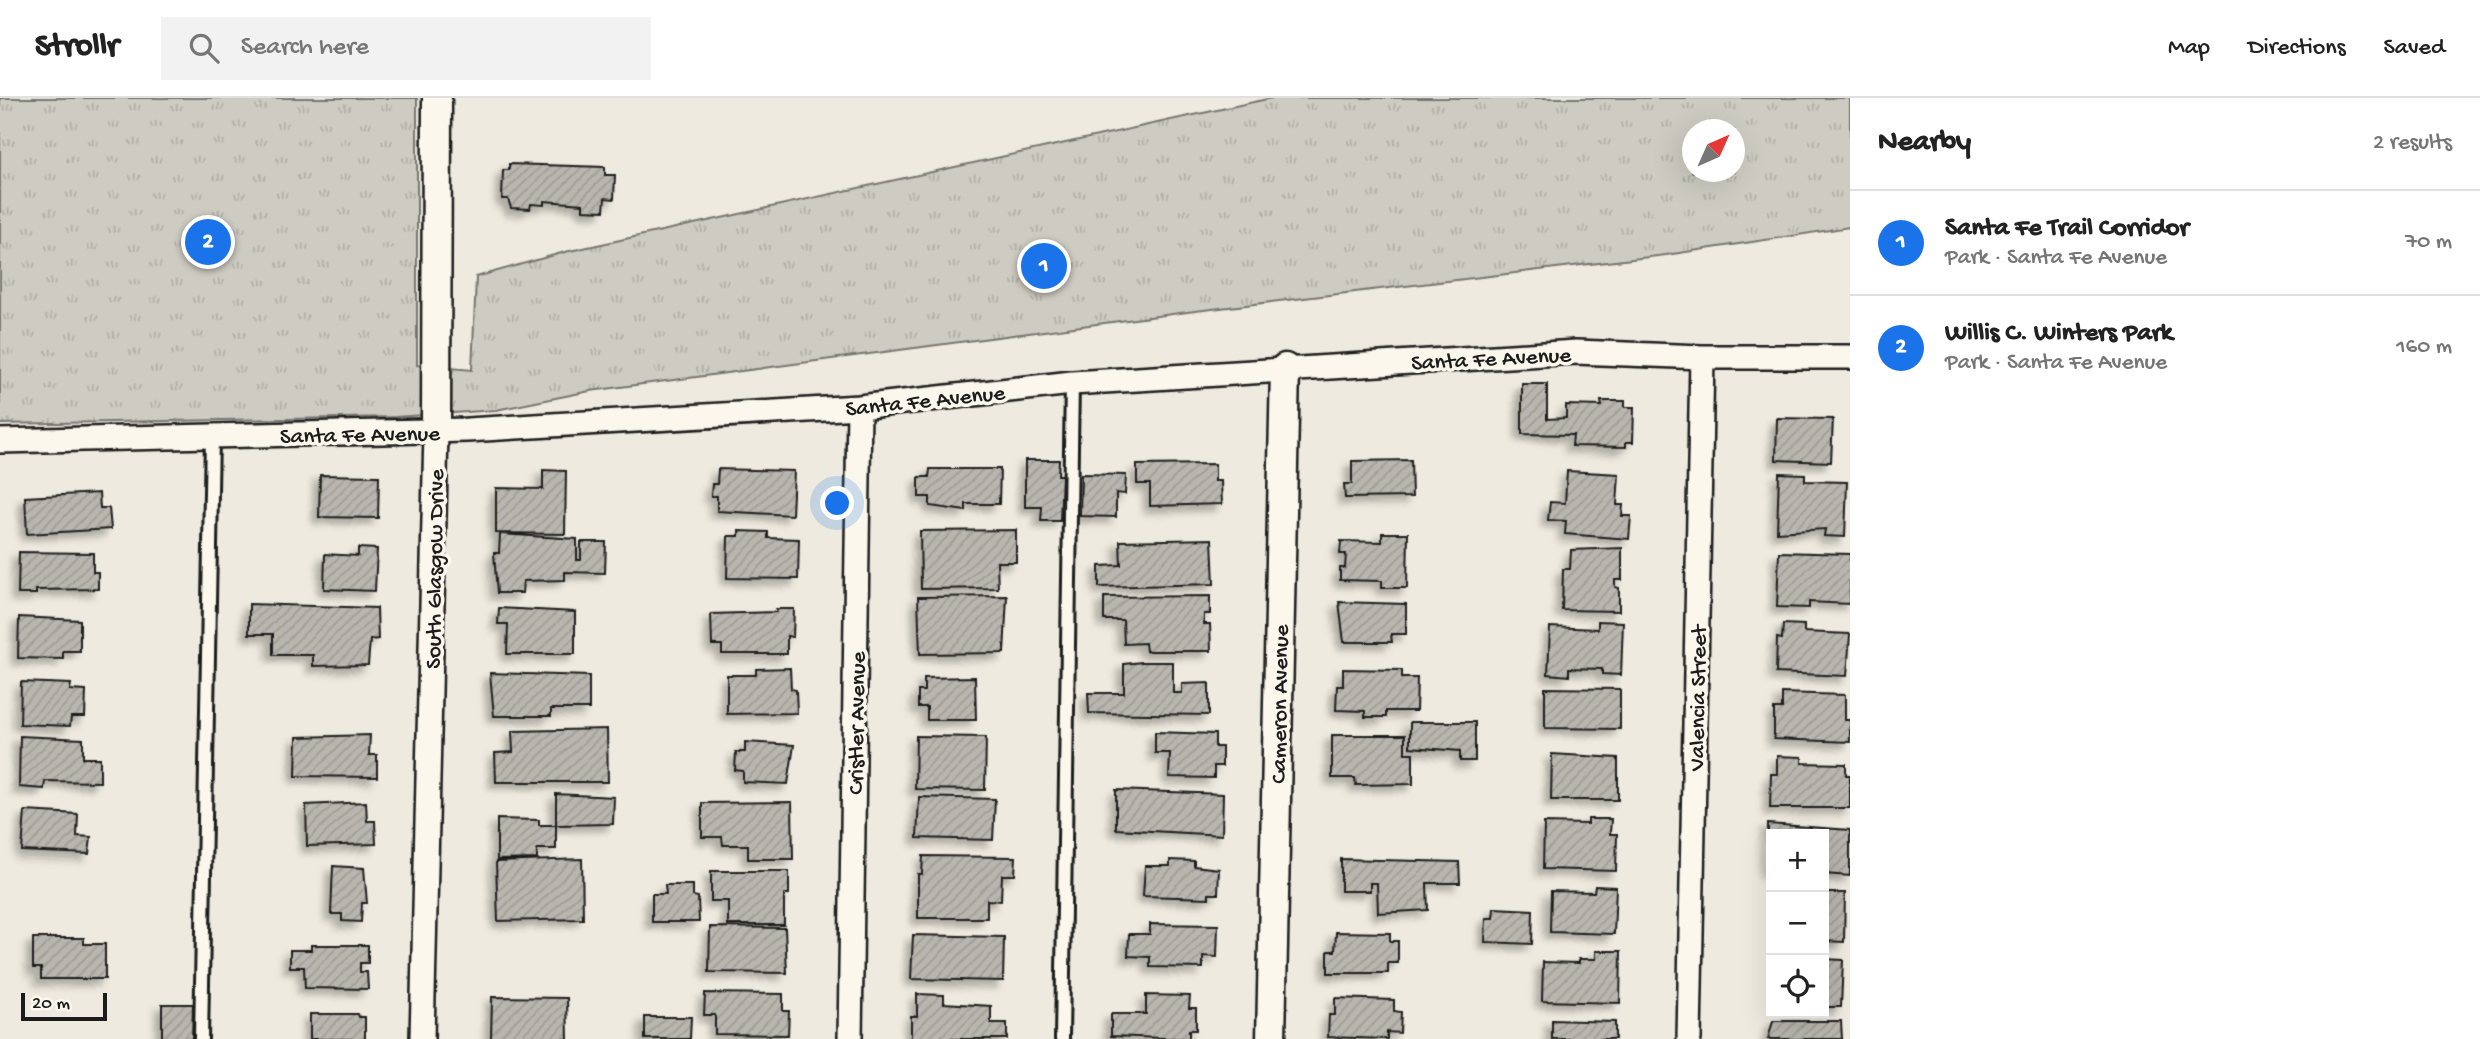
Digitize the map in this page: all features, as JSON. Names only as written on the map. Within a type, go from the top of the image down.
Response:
[{"type":"street","name":"South Glasgow Drive","points":[[422,1039],[436,431],[438,98]]},
{"type":"street","name":"Santa Fe Avenue","points":[[0,441],[436,431],[859,407],[1072,383],[1576,352],[1702,357],[1850,357]]},
{"type":"street","name":"Valencia Street","points":[[1689,1039],[1702,357]]},
{"type":"street","name":"Cameron Avenue","points":[[1271,1039],[1285,368]]},
{"type":"street","name":"Cristler Avenue","points":[[850,1039],[859,407]]},
{"type":"lane","points":[[1062,1039],[1072,383]]},
{"type":"lane","points":[[201,1039],[212,437]]},
{"type":"green space","points":[[0,98],[417,98],[417,365],[472,370],[476,277],[565,252],[1272,98],[1850,98],[1850,227],[1666,255],[1195,311],[590,391],[496,410],[395,417],[0,424]]},
{"type":"building","points":[[509,164],[605,167],[605,175],[615,175],[614,199],[605,198],[604,211],[583,210],[583,204],[544,201],[544,205],[531,204],[530,209],[511,208],[508,199],[502,199],[503,170],[509,170]]},
{"type":"building","points":[[1522,384],[1547,384],[1547,419],[1566,418],[1566,405],[1602,406],[1601,401],[1625,401],[1625,407],[1634,407],[1633,442],[1626,442],[1626,447],[1572,446],[1573,435],[1522,434]]},
{"type":"building","points":[[1777,418],[1833,419],[1831,462],[1776,460]]},
{"type":"building","points":[[1025,460],[1059,460],[1058,475],[1062,475],[1060,521],[1041,521],[1042,507],[1025,507]]},
{"type":"building","points":[[1411,460],[1412,497],[1345,498],[1344,484],[1352,484],[1352,461]]},
{"type":"building","points":[[1215,464],[1215,481],[1221,481],[1222,504],[1150,506],[1150,484],[1137,484],[1137,465]]},
{"type":"building","points":[[718,469],[794,471],[792,515],[717,511],[717,496],[711,496],[712,484],[717,484]]},
{"type":"building","points":[[930,469],[1000,469],[999,504],[966,504],[966,511],[930,506],[930,497],[919,497],[919,477],[929,477]]},
{"type":"building","points":[[543,470],[566,471],[565,534],[496,533],[496,488],[543,489]]},
{"type":"building","points":[[1567,471],[1619,474],[1617,505],[1623,505],[1622,516],[1631,516],[1629,539],[1565,534],[1566,521],[1548,520],[1550,502],[1565,503]]},
{"type":"building","points":[[1779,473],[1805,474],[1805,481],[1847,482],[1845,537],[1824,536],[1825,529],[1777,532]]},
{"type":"building","points":[[1081,474],[1126,475],[1125,494],[1116,493],[1116,517],[1080,516]]},
{"type":"building","points":[[320,475],[379,476],[378,518],[319,517]]},
{"type":"building","points":[[99,493],[100,508],[109,508],[111,529],[27,534],[25,497]]},
{"type":"building","points":[[1016,530],[1016,562],[997,562],[998,588],[921,589],[920,531]]},
{"type":"building","points":[[739,531],[768,532],[768,538],[799,539],[798,579],[727,578],[728,536],[739,536]]},
{"type":"building","points":[[1382,533],[1408,533],[1407,588],[1382,588],[1382,581],[1340,580],[1340,568],[1345,568],[1346,554],[1340,554],[1341,541],[1382,542]]},
{"type":"building","points":[[500,534],[577,539],[577,560],[581,560],[581,542],[606,542],[605,573],[565,572],[565,580],[523,581],[522,593],[497,593],[494,553],[499,553]]},
{"type":"building","points":[[1212,539],[1214,584],[1099,587],[1099,566],[1121,565],[1120,541]]},
{"type":"building","points":[[358,548],[377,549],[375,591],[324,589],[325,554],[358,556]]},
{"type":"building","points":[[1622,548],[1622,580],[1615,580],[1615,587],[1619,588],[1619,611],[1562,610],[1563,569],[1570,569],[1571,550]]},
{"type":"building","points":[[19,552],[93,553],[93,572],[98,572],[98,589],[36,590],[36,594],[18,594]]},
{"type":"building","points":[[1779,552],[1850,554],[1850,604],[1809,602],[1809,608],[1777,607]]},
{"type":"building","points":[[1007,596],[1004,653],[920,654],[918,597]]},
{"type":"building","points":[[1210,596],[1210,614],[1204,614],[1204,624],[1210,624],[1211,651],[1146,651],[1145,643],[1124,644],[1123,620],[1104,620],[1104,597]]},
{"type":"building","points":[[1339,602],[1406,604],[1406,634],[1391,634],[1392,642],[1344,642]]},
{"type":"building","points":[[249,604],[377,608],[378,639],[370,640],[368,665],[313,666],[313,655],[273,655],[273,634],[249,634]]},
{"type":"building","points":[[499,608],[575,612],[575,654],[507,654],[508,624],[498,624]]},
{"type":"building","points":[[776,609],[794,609],[793,637],[787,636],[787,654],[722,654],[722,645],[712,645],[711,614],[776,612]]},
{"type":"building","points":[[19,617],[80,620],[80,651],[63,651],[63,659],[18,658]]},
{"type":"building","points":[[1598,621],[1623,622],[1621,675],[1602,674],[1602,669],[1569,668],[1569,676],[1548,674],[1550,627],[1598,629]]},
{"type":"building","points":[[1783,624],[1804,625],[1804,632],[1850,634],[1847,676],[1776,673],[1777,638],[1782,639]]},
{"type":"building","points":[[1173,662],[1173,693],[1182,693],[1182,684],[1209,683],[1209,715],[1089,713],[1088,693],[1124,693],[1124,664]]},
{"type":"building","points":[[790,668],[791,689],[796,690],[797,713],[727,714],[727,675],[756,675],[756,669]]},
{"type":"building","points":[[1343,669],[1402,670],[1402,678],[1417,678],[1416,711],[1386,711],[1386,717],[1365,717],[1365,711],[1336,710],[1337,686],[1343,686]]},
{"type":"building","points":[[490,673],[589,676],[589,709],[551,709],[551,716],[494,716]]},
{"type":"building","points":[[975,677],[976,720],[927,720],[927,707],[918,707],[918,691],[924,691],[924,678]]},
{"type":"building","points":[[21,682],[71,684],[70,690],[86,691],[85,717],[71,717],[70,726],[20,724]]},
{"type":"building","points":[[1545,688],[1620,689],[1620,729],[1545,728]]},
{"type":"building","points":[[1782,693],[1845,695],[1845,720],[1850,720],[1850,742],[1774,739],[1774,709],[1782,709]]},
{"type":"building","points":[[1410,722],[1475,722],[1475,761],[1460,761],[1460,751],[1410,747]]},
{"type":"building","points":[[607,729],[608,782],[496,782],[495,753],[513,752],[512,731]]},
{"type":"building","points":[[1155,732],[1215,734],[1215,747],[1222,747],[1222,766],[1214,766],[1214,778],[1169,777],[1170,753],[1155,753]]},
{"type":"building","points":[[370,735],[369,755],[377,755],[377,777],[296,776],[297,737]]},
{"type":"building","points":[[1332,735],[1405,735],[1405,753],[1413,753],[1413,784],[1356,785],[1355,778],[1332,778]]},
{"type":"building","points":[[20,736],[83,739],[83,758],[100,758],[100,782],[45,781],[44,789],[19,787]]},
{"type":"building","points":[[916,736],[986,737],[985,790],[915,789]]},
{"type":"building","points":[[745,742],[794,745],[788,784],[743,782],[743,771],[735,770],[736,752],[745,752]]},
{"type":"building","points":[[1552,754],[1618,758],[1618,800],[1551,800]]},
{"type":"building","points":[[1777,756],[1802,757],[1802,763],[1846,764],[1846,775],[1850,775],[1850,808],[1770,808],[1771,774],[1777,774]]},
{"type":"building","points":[[1116,790],[1223,794],[1222,835],[1116,829]]},
{"type":"building","points":[[556,794],[614,797],[613,824],[556,825]]},
{"type":"building","points":[[919,797],[995,799],[993,840],[917,838]]},
{"type":"building","points":[[366,802],[367,821],[375,821],[376,844],[307,846],[306,805]]},
{"type":"building","points":[[792,802],[793,859],[748,859],[748,845],[723,845],[722,837],[702,837],[702,803]]},
{"type":"building","points":[[25,811],[78,814],[77,836],[91,837],[89,854],[22,851]]},
{"type":"building","points":[[497,819],[539,820],[539,825],[556,825],[556,849],[537,849],[537,859],[497,860]]},
{"type":"building","points":[[1588,819],[1611,819],[1610,834],[1617,834],[1616,871],[1543,869],[1544,823],[1588,824]]},
{"type":"building","points":[[1768,824],[1850,830],[1850,876],[1829,874],[1829,829],[1768,829]]},
{"type":"building","points":[[923,856],[1016,857],[1015,875],[1002,875],[1001,901],[987,900],[987,918],[918,918],[918,874],[922,874]]},
{"type":"building","points":[[582,859],[583,919],[498,921],[496,862]]},
{"type":"building","points":[[1341,859],[1459,862],[1460,883],[1427,883],[1428,910],[1378,913],[1377,883],[1370,883],[1370,891],[1341,891]]},
{"type":"building","points":[[1170,860],[1194,861],[1194,866],[1219,869],[1218,894],[1209,894],[1209,898],[1143,896],[1145,866],[1170,866]]},
{"type":"building","points":[[333,866],[364,868],[367,903],[362,903],[361,922],[342,921],[342,914],[331,914]]},
{"type":"building","points":[[711,871],[789,871],[789,894],[784,894],[784,925],[728,925],[728,901],[711,901]]},
{"type":"building","points":[[665,885],[693,885],[693,896],[698,897],[699,922],[652,922],[652,894],[666,894]]},
{"type":"building","points":[[1595,886],[1616,887],[1614,934],[1550,932],[1551,891],[1594,892]]},
{"type":"building","points":[[1829,893],[1845,893],[1844,942],[1829,941]]},
{"type":"building","points":[[1494,908],[1533,910],[1532,944],[1485,942],[1486,918],[1493,918]]},
{"type":"building","points":[[1150,924],[1218,925],[1217,957],[1203,956],[1203,968],[1150,967],[1150,957],[1128,956],[1129,934],[1150,934]]},
{"type":"building","points":[[710,927],[785,928],[787,973],[709,972]]},
{"type":"building","points":[[1336,932],[1390,933],[1390,941],[1398,941],[1398,963],[1388,963],[1388,973],[1328,973],[1328,951],[1335,951]]},
{"type":"building","points":[[913,935],[1004,937],[1003,981],[911,979]]},
{"type":"building","points":[[33,938],[84,938],[84,944],[105,944],[105,979],[41,979],[41,968],[33,968]]},
{"type":"building","points":[[311,945],[368,945],[368,963],[360,963],[360,972],[367,972],[368,989],[305,988],[304,967],[290,967],[290,950],[311,950]]},
{"type":"building","points":[[1596,951],[1621,951],[1620,1003],[1542,1001],[1543,962],[1579,963],[1579,959],[1596,959]]},
{"type":"building","points":[[1829,959],[1843,960],[1841,1007],[1829,1007]]},
{"type":"building","points":[[705,993],[783,994],[783,1011],[789,1011],[788,1035],[715,1034],[715,1015],[704,1015]]},
{"type":"building","points":[[917,994],[944,995],[944,1003],[991,1006],[991,1023],[1007,1023],[1007,1039],[911,1039],[911,1016],[917,1016]]},
{"type":"building","points":[[1146,995],[1190,996],[1189,1008],[1196,1008],[1196,1030],[1189,1030],[1189,1039],[1111,1036],[1111,1014],[1146,1014]]},
{"type":"building","points":[[492,997],[567,998],[568,1039],[491,1039]]},
{"type":"building","points":[[1335,998],[1394,1000],[1394,1011],[1401,1012],[1400,1033],[1387,1032],[1387,1039],[1328,1037],[1329,1015],[1335,1015]]},
{"type":"building","points":[[162,1004],[193,1004],[192,1039],[162,1039]]},
{"type":"building","points":[[310,1014],[358,1014],[359,1017],[365,1017],[365,1039],[310,1039]]},
{"type":"building","points":[[645,1017],[691,1017],[690,1039],[645,1039]]},
{"type":"building","points":[[1552,1020],[1615,1022],[1615,1039],[1552,1039]]},
{"type":"building","points":[[1773,1021],[1841,1021],[1842,1039],[1768,1039]]},
{"type":"place","name":"Willis C. Winters Park","points":[[208,242]]},
{"type":"place","name":"Santa Fe Trail Corridor","points":[[1044,266]]}]
